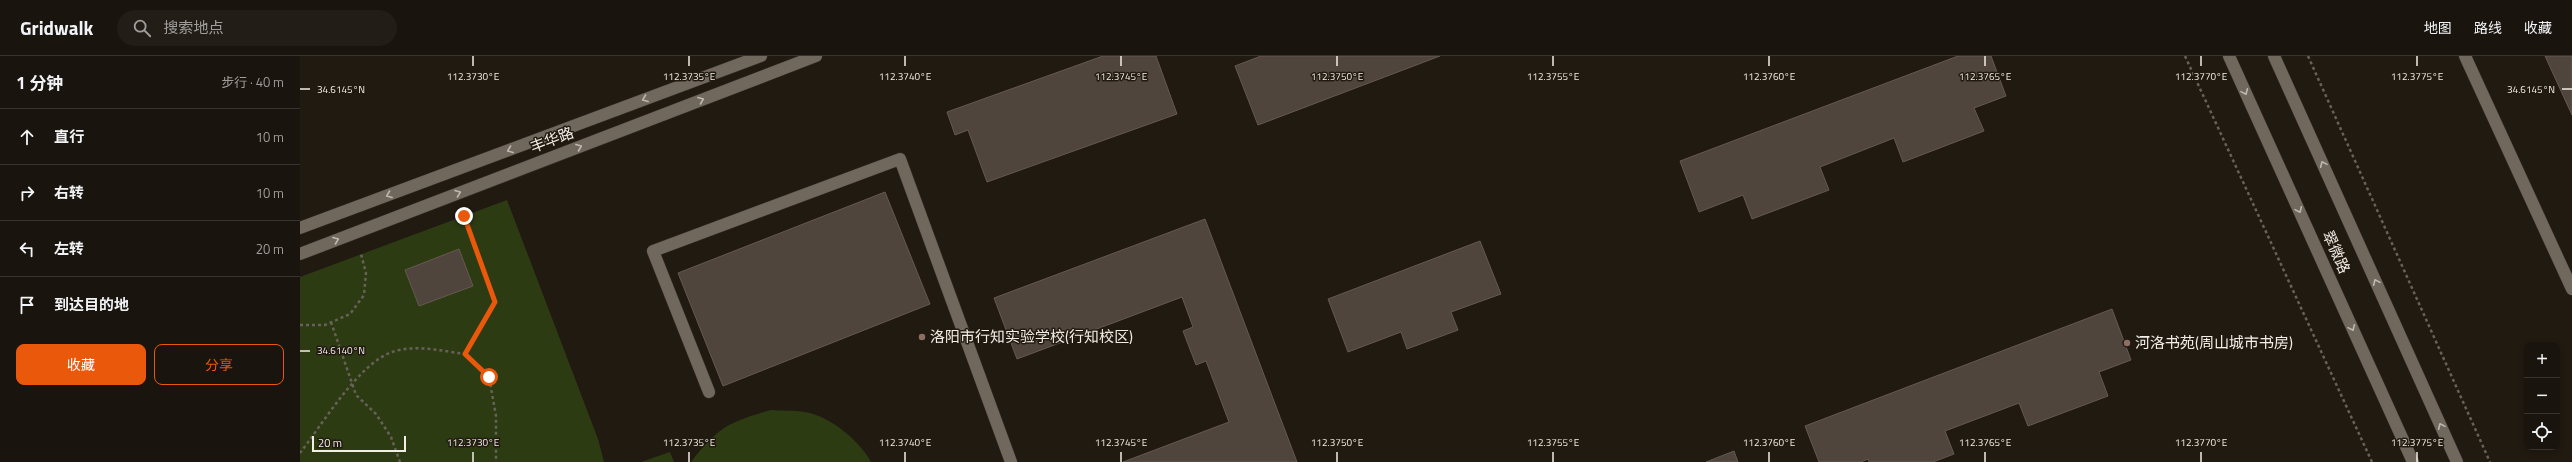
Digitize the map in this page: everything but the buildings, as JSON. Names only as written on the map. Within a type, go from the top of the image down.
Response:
[{"type":"street","name":"丰华路","points":[[300,228],[760,56]]},
{"type":"street","name":"丰华路","points":[[300,254],[816,56]]},
{"type":"street","name":"翠微路","points":[[2229,56],[2413,462]]},
{"type":"street","name":"翠微路","points":[[2274,56],[2458,462]]},
{"type":"street","points":[[2465,56],[2572,289]]},
{"type":"street","points":[[709,392],[653,251],[900,159],[1011,462]]},
{"type":"path","points":[[2185,56],[2372,462]]},
{"type":"path","points":[[2308,56],[2490,462]]},
{"type":"path","points":[[464,216],[495,302],[465,354]]},
{"type":"path","points":[[300,325],[325,325],[350,314],[364,295],[366,273],[360,254]]},
{"type":"path","points":[[331,322],[356,395],[376,414],[391,437],[400,462]]},
{"type":"path","points":[[300,453],[352,384],[371,366],[392,352],[423,348],[465,354],[489,377],[496,416],[496,462]]},
{"type":"green space","points":[[507,200],[598,439],[604,462],[300,462],[300,277]]},
{"type":"green space","points":[[771,410],[797,411],[815,414],[834,424],[852,438],[860,446],[871,462],[691,462],[700,450],[725,427],[734,422]]},
{"type":"green space","points":[[670,452],[674,462],[641,462]]},
{"type":"place","name":"洛阳市行知实验学校(行知校区)","points":[[922,337]]},
{"type":"place","name":"河洛书苑(周山城市书房)","points":[[2127,343]]},
{"type":"route","points":[[464,216],[495,302],[465,354],[489,377]]}]
